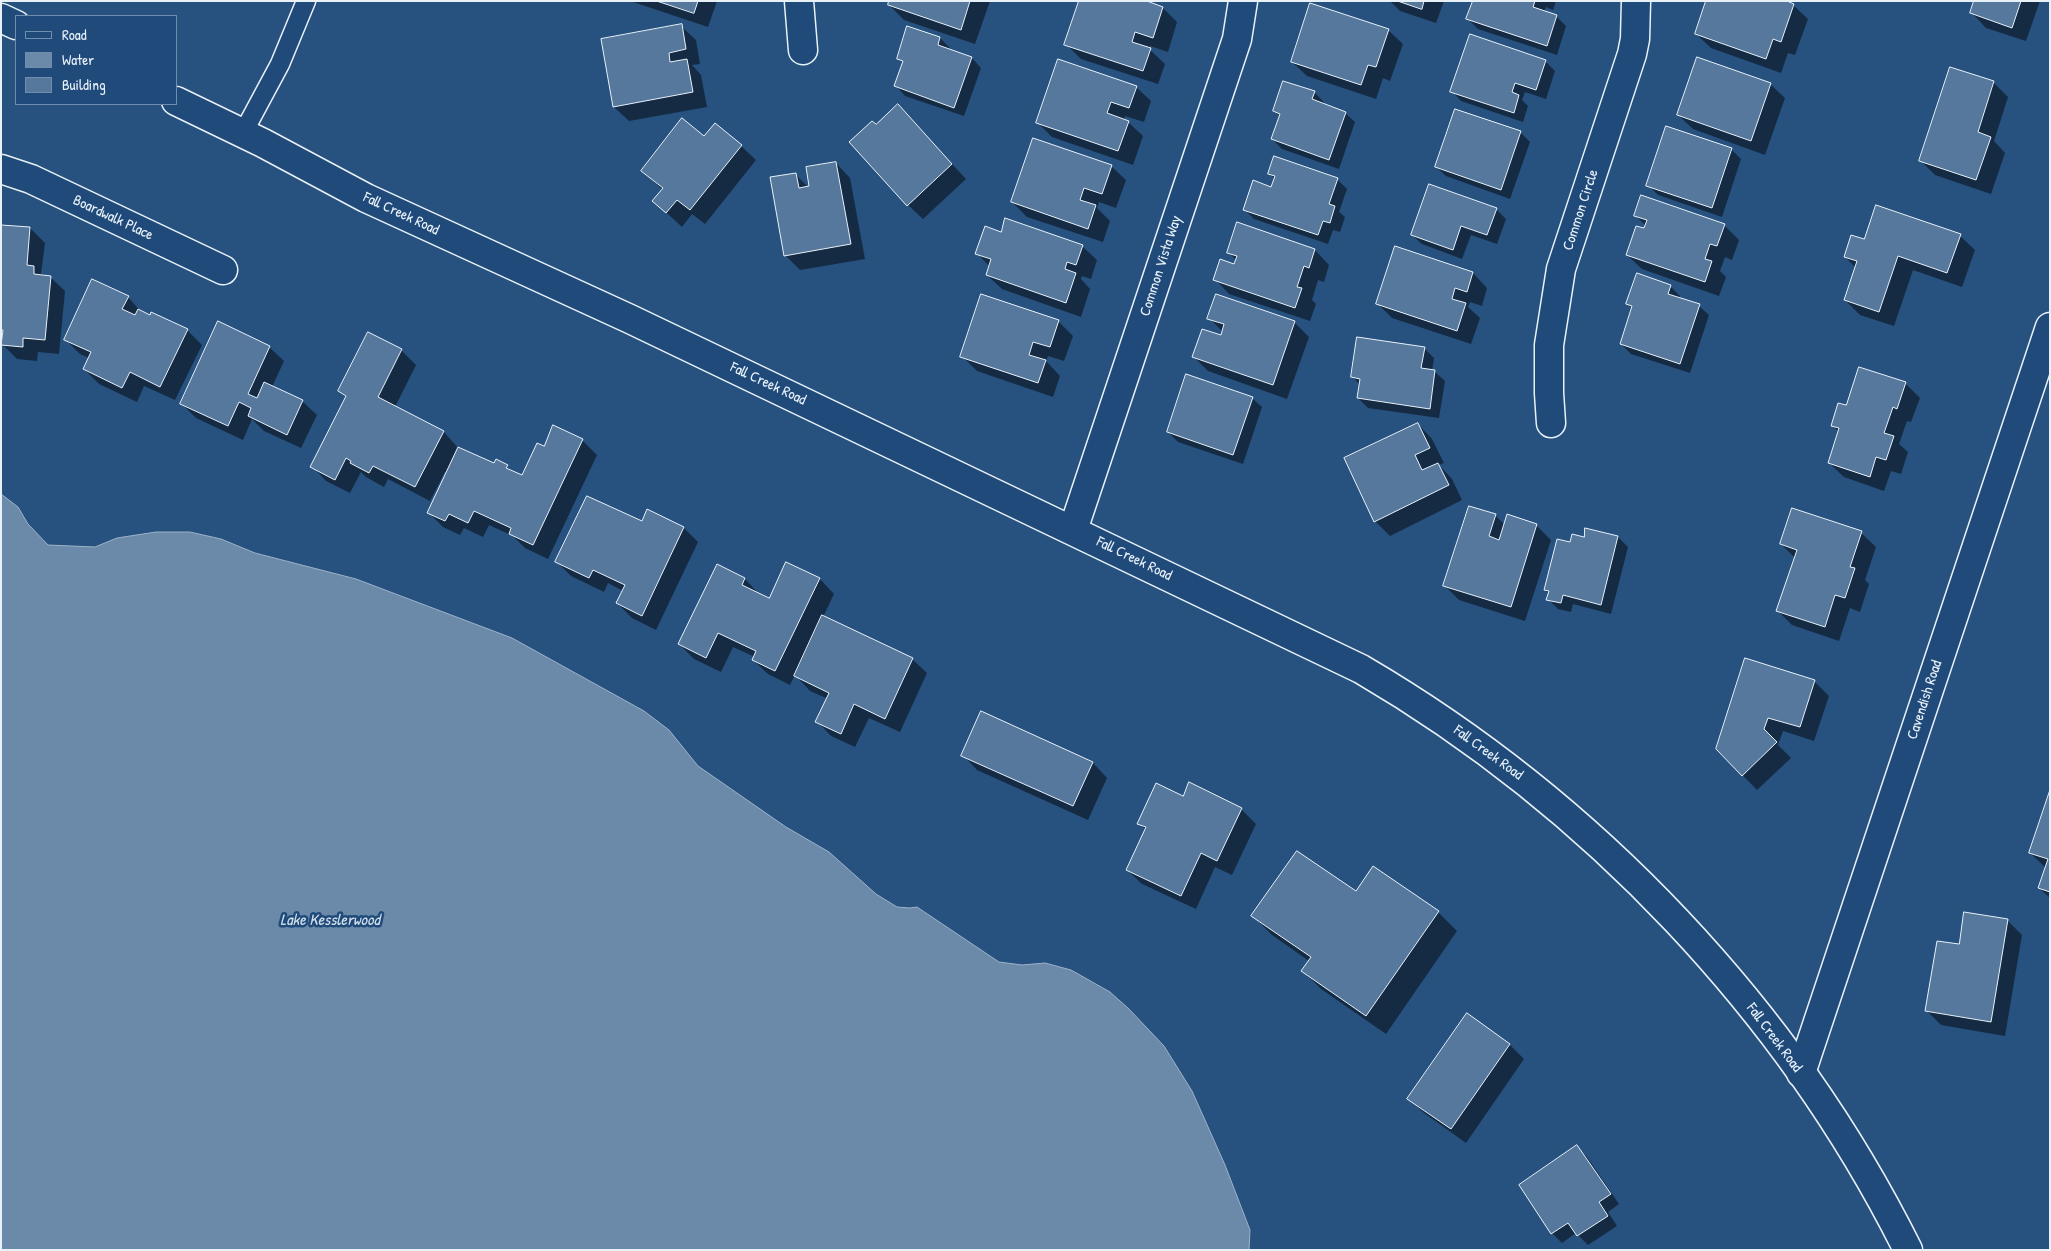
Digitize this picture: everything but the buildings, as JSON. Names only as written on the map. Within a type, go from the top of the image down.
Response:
[{"type":"main road","points":[[799,1],[804,50]]},
{"type":"main road","name":"Common Vista Way","points":[[1073,530],[1237,39],[1243,1]]},
{"type":"main road","name":"Common Circle","points":[[1551,423],[1549,345],[1561,270],[1632,54],[1635,39],[1636,1]]},
{"type":"main road","points":[[1,18],[15,25]]},
{"type":"main road","name":"Fall Creek Road","points":[[178,102],[366,198],[630,319],[1361,669],[1428,710],[1492,755],[1577,825],[1687,932],[1737,989],[1801,1073],[1861,1165],[1908,1250]]},
{"type":"main road","name":"Boardwalk Place","points":[[1,169],[31,179],[223,270]]},
{"type":"main road","name":"Cavendish Road","points":[[1801,1073],[2050,327]]},
{"type":"lane","points":[[242,133],[280,64],[306,1]]},
{"type":"water","name":"Lake Kesslerwood","points":[[1,494],[18,507],[28,524],[48,545],[95,547],[117,538],[156,532],[190,532],[221,539],[255,553],[356,579],[512,638],[644,711],[669,730],[698,766],[786,827],[829,852],[876,894],[897,907],[917,907],[999,962],[1022,965],[1045,963],[1071,970],[1110,992],[1164,1046],[1192,1091],[1225,1165],[1250,1230],[1249,1250],[1,1250]]}]
